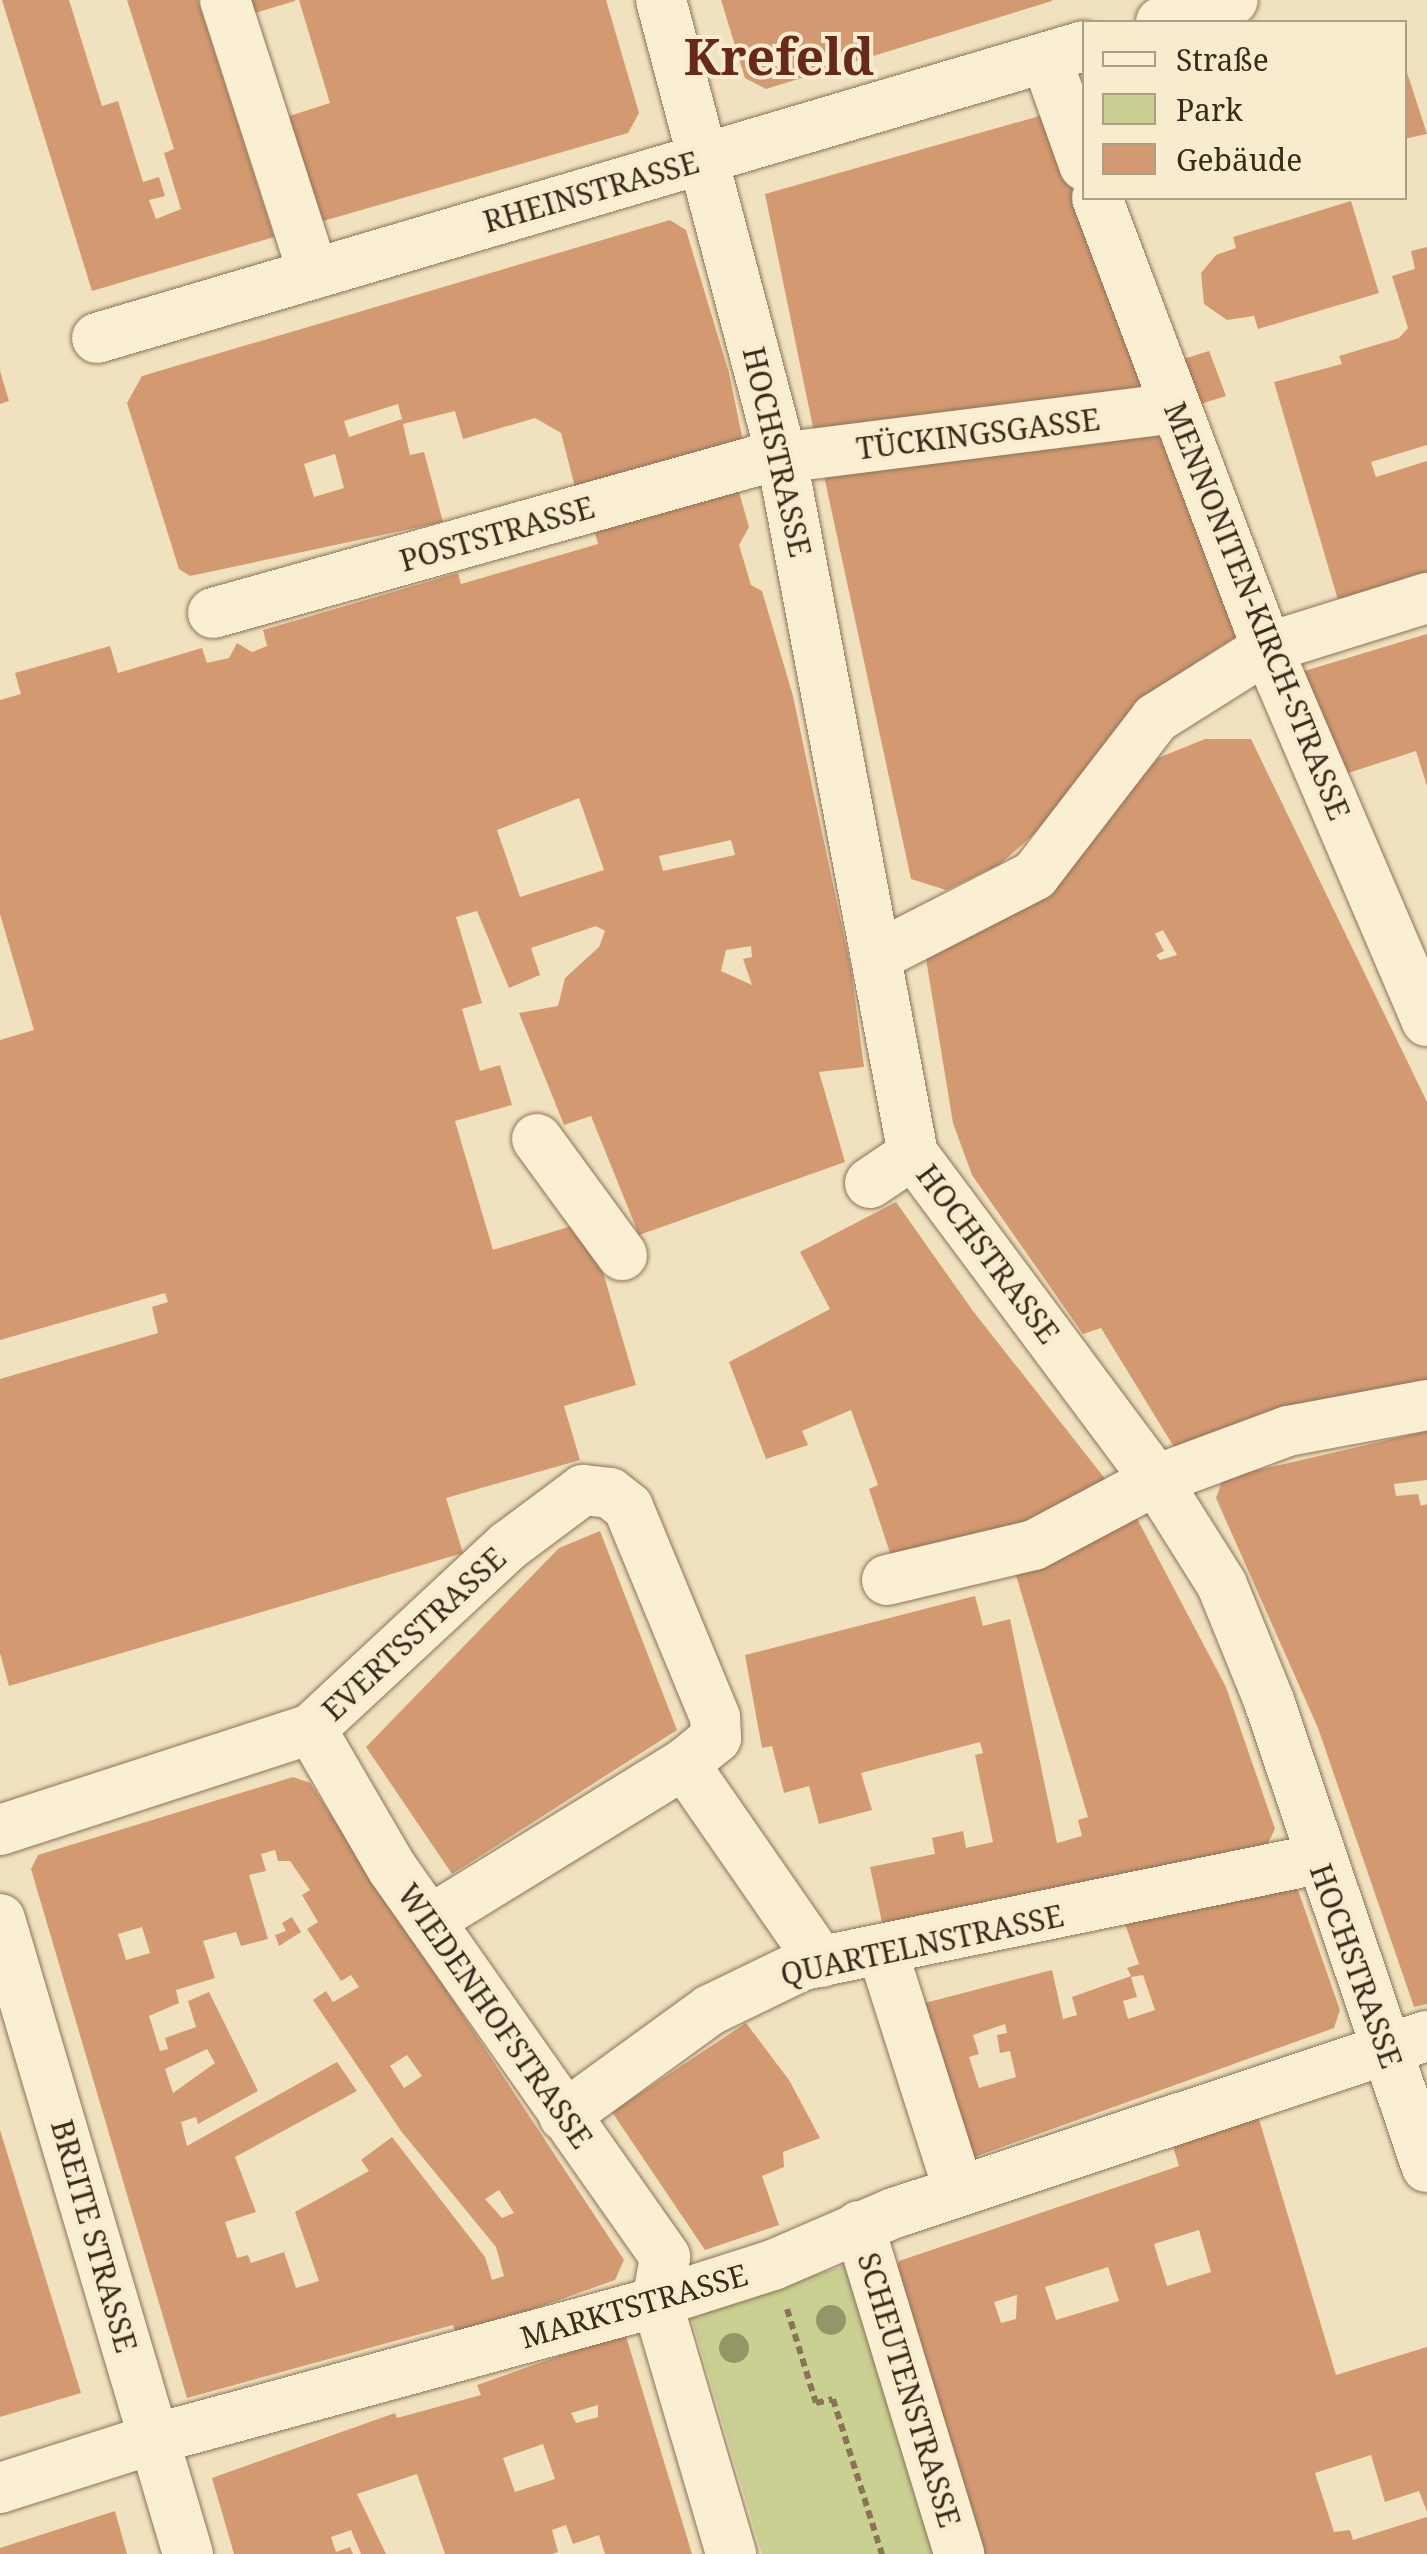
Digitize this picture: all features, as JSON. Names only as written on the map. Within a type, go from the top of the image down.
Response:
[{"type":"street","points":[[225,0],[313,273]]},
{"type":"street","name":"HOCHSTRASSE","points":[[661,0],[706,158],[782,459],[880,955],[913,1154],[1156,1480],[1222,1585],[1269,1701],[1318,1858],[1406,2042],[1427,2167]]},
{"type":"street","points":[[1168,20],[1233,0]]},
{"type":"street","points":[[1065,52],[1082,153]]},
{"type":"street","name":"RHEINSTRASSE","points":[[97,338],[1065,52]]},
{"type":"street","name":"MENNONITEN-KIRCH-STRASSE","points":[[1097,200],[1267,648],[1427,1021]]},
{"type":"street","name":"TÜCKINGSGASSE","points":[[782,459],[1174,408]]},
{"type":"street","name":"POSTSTRASSE","points":[[213,614],[756,461],[782,459]]},
{"type":"street","points":[[880,955],[1035,876],[1156,718],[1267,648],[1427,598]]},
{"type":"street","points":[[537,1139],[622,1255]]},
{"type":"street","points":[[870,1182],[913,1154]]},
{"type":"street","points":[[887,1580],[1034,1545],[1156,1480],[1288,1431],[1427,1405]]},
{"type":"street","name":"EVERTSSTRASSE","points":[[0,1830],[311,1729],[508,1546],[583,1490],[619,1476],[628,1507],[715,1717],[716,1738],[684,1764]]},
{"type":"street","name":"WIEDENHOFSTRASSE","points":[[311,1729],[429,1921],[664,2256],[657,2302]]},
{"type":"street","points":[[429,1921],[684,1764],[822,1962]]},
{"type":"street","name":"QUARTELNSTRASSE","points":[[564,2116],[710,2010],[762,1980],[822,1962],[883,1953],[1318,1858]]},
{"type":"street","name":"BREITE STRASSE","points":[[0,1919],[188,2554]]},
{"type":"street","points":[[883,1953],[960,2191]]},
{"type":"street","name":"MARKTSTRASSE","points":[[0,2488],[154,2439],[657,2302],[773,2265],[859,2226],[1406,2042]]},
{"type":"street","name":"SCHEUTENSTRASSE","points":[[859,2226],[959,2554]]},
{"type":"street","points":[[657,2302],[731,2554]]},
{"type":"path","points":[[773,2265],[816,2404],[834,2399],[882,2554]]},
{"type":"green space","points":[[854,2263],[941,2554],[762,2554],[690,2313]]},
{"type":"building","points":[[2,0],[69,0],[102,106],[118,101],[143,182],[159,177],[165,196],[149,200],[156,219],[181,209],[164,153],[174,149],[127,0],[198,0],[274,237],[92,291]]},
{"type":"building","points":[[243,0],[295,0],[295,1],[248,15]]},
{"type":"building","points":[[299,0],[606,0],[639,113],[628,133],[313,224],[280,119],[330,103]]},
{"type":"building","points":[[721,0],[1052,1],[766,89],[745,78]]},
{"type":"building","points":[[1407,72],[1427,134],[1407,138]]},
{"type":"building","points":[[1050,113],[1153,401],[816,442],[765,194]]},
{"type":"building","points":[[1351,201],[1379,293],[1258,329],[1254,316],[1227,320],[1204,304],[1201,273],[1216,255],[1236,248],[1233,237]]},
{"type":"building","points":[[670,220],[686,230],[729,373],[745,451],[576,491],[561,433],[535,418],[463,439],[455,411],[403,424],[410,455],[424,452],[443,522],[190,576],[179,569],[127,403],[142,376]],"holes":[[[398,404],[402,419],[349,437],[344,421]],[[335,454],[344,488],[314,497],[304,464]]]},
{"type":"building","points":[[1427,247],[1427,445],[1371,462],[1376,477],[1427,461],[1427,574],[1338,600],[1274,382],[1342,364],[1339,356],[1399,338],[1408,328],[1392,276],[1415,269],[1411,251]]},
{"type":"building","points":[[1209,351],[1226,396],[1194,406],[1177,361]]},
{"type":"building","points":[[0,371],[9,401],[0,404]]},
{"type":"building","points":[[1159,419],[1240,634],[1133,704],[1138,711],[1043,826],[999,865],[946,890],[911,879],[821,462]]},
{"type":"building","points":[[737,485],[749,527],[739,545],[751,585],[762,591],[793,696],[851,969],[864,1067],[819,1072],[845,1162],[639,1235],[591,1116],[564,1125],[519,1013],[558,1006],[565,978],[599,947],[605,931],[596,926],[531,948],[540,975],[509,988],[477,911],[456,917],[482,1003],[462,1009],[480,1071],[500,1065],[512,1105],[455,1121],[493,1250],[588,1221],[636,1385],[564,1406],[580,1460],[446,1498],[463,1553],[9,1686],[0,1653],[0,1379],[158,1333],[152,1307],[168,1302],[165,1293],[0,1340],[0,1040],[34,1030],[0,914],[0,700],[21,694],[15,673],[110,646],[118,673],[202,648],[207,663],[229,658],[237,643],[252,652],[267,646],[263,630],[458,573],[461,584],[598,544],[592,522]],"holes":[[[579,798],[604,870],[520,897],[497,830]],[[731,840],[735,855],[663,871],[659,856]],[[751,946],[752,957],[743,959],[752,985],[721,971],[726,950]]]},
{"type":"building","points":[[1427,634],[1427,786],[1416,751],[1342,775],[1298,673]]},
{"type":"building","points":[[1205,739],[1251,739],[1427,1102],[1427,1388],[1174,1447],[1101,1328],[1083,1334],[972,1175],[953,1123],[924,947],[1051,886],[1158,758]],"holes":[[[1163,930],[1177,955],[1160,960],[1156,955],[1164,951],[1155,934]]]},
{"type":"building","points":[[896,1202],[973,1311],[1110,1485],[1038,1522],[891,1556],[869,1489],[878,1485],[851,1410],[802,1431],[808,1445],[766,1459],[729,1362],[830,1309],[800,1252]]},
{"type":"building","points":[[1427,1431],[1427,1480],[1394,1484],[1396,1496],[1418,1494],[1421,1506],[1427,1504],[1427,2004],[1414,2007],[1318,1728],[1216,1498],[1223,1478]]},
{"type":"building","points":[[1133,1511],[1226,1687],[1275,1829],[1266,1847],[885,1936],[870,1867],[935,1854],[932,1838],[963,1831],[966,1848],[993,1842],[975,1755],[983,1753],[980,1742],[861,1773],[872,1810],[819,1824],[809,1786],[784,1793],[772,1746],[762,1748],[745,1655],[975,1596],[983,1626],[1010,1619],[1057,1843],[1082,1836],[1078,1820],[1088,1817],[1015,1572]]},
{"type":"building","points":[[600,1531],[677,1730],[452,1874],[366,1747],[559,1548]]},
{"type":"building","points":[[293,1777],[310,1783],[624,2260],[615,2280],[457,2336],[453,2325],[187,2398],[31,1869],[38,1855]],"holes":[[[275,1850],[278,1861],[290,1861],[310,1890],[302,1895],[318,1922],[307,1929],[341,1981],[351,1975],[359,1987],[333,2002],[326,1991],[313,2000],[401,2131],[496,2247],[504,2276],[492,2280],[485,2257],[392,2137],[361,2160],[369,2171],[295,2212],[319,2281],[296,2288],[284,2252],[251,2263],[248,2255],[237,2258],[225,2222],[256,2212],[235,2157],[357,2091],[337,2062],[187,2146],[181,2122],[196,2117],[198,2124],[258,2091],[209,1992],[188,2001],[196,2027],[165,2038],[168,2049],[160,2051],[149,2016],[179,2003],[176,1990],[215,1978],[203,1941],[236,1932],[241,1946],[268,1939],[249,1875],[266,1871],[261,1854]],[[142,1927],[150,1953],[126,1960],[118,1934]],[[207,2049],[215,2063],[173,2093],[165,2069]],[[407,2055],[422,2076],[404,2088],[390,2066]],[[499,2190],[514,2213],[502,2218],[485,2199]]]},
{"type":"building","points":[[1292,1873],[1340,2010],[1334,2028],[966,2160],[917,2005],[1052,1970],[1063,2019],[1077,2015],[1072,1997],[1131,1976],[1127,1968],[1139,1964],[1123,1918]],"holes":[[[1143,1975],[1155,2010],[1128,2019],[1123,2001],[1137,1997],[1131,1977]],[[1005,2024],[1007,2033],[997,2035],[1000,2053],[1010,2051],[1016,2077],[979,2088],[969,2057],[979,2054],[973,2035]]]},
{"type":"building","points":[[292,1917],[301,1932],[279,1946],[275,1935],[286,1931],[282,1923]]},
{"type":"building","points":[[746,2023],[789,2080],[820,2138],[783,2152],[784,2167],[762,2176],[779,2225],[705,2250],[612,2112]]},
{"type":"building","points":[[1258,2116],[1336,2375],[1427,2347],[1427,2512],[1419,2491],[1385,2502],[1371,2455],[1315,2473],[1334,2532],[1350,2530],[1353,2540],[1427,2517],[1427,2554],[985,2554],[897,2270],[899,2261],[1179,2166],[1172,2143]],"holes":[[[1199,2230],[1211,2272],[1167,2286],[1154,2244]],[[1108,2267],[1119,2301],[1056,2320],[1045,2287]],[[1017,2295],[1016,2319],[1001,2323],[994,2302]]]},
{"type":"building","points":[[0,2130],[81,2393],[0,2417]]},
{"type":"building","points":[[625,2333],[692,2554],[605,2554],[599,2535],[573,2544],[566,2525],[552,2530],[558,2552],[552,2554],[445,2554],[417,2474],[357,2494],[386,2554],[361,2554],[351,2530],[331,2537],[336,2552],[350,2547],[353,2554],[234,2554],[212,2478],[395,2413],[397,2418],[481,2395],[477,2385]],"holes":[[[598,2405],[598,2417],[576,2423],[571,2413]],[[543,2444],[555,2479],[515,2492],[503,2458]]]},
{"type":"building","points":[[115,2511],[127,2554],[0,2554],[0,2548]]},
{"type":"district","name":"Krefeld","points":[[779,57]]}]
